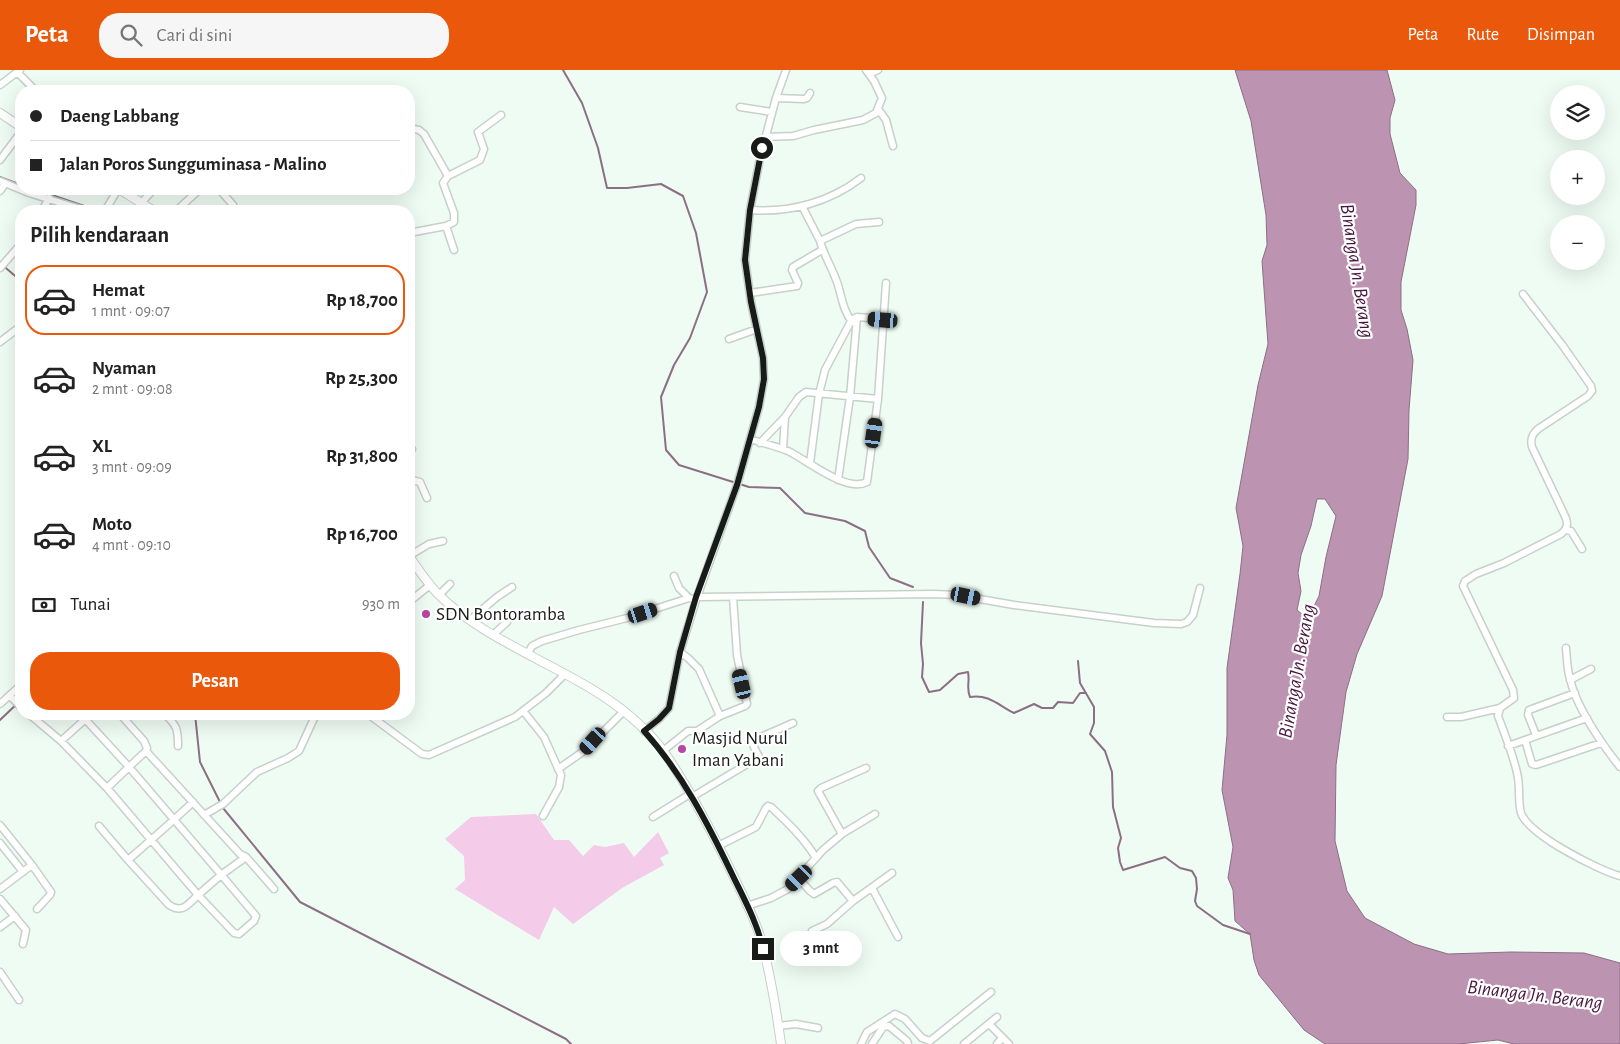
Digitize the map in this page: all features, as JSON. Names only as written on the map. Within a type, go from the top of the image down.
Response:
[{"type":"main road","points":[[0,114],[15,123]]},
{"type":"main road","points":[[128,195],[144,205]]},
{"type":"main road","points":[[415,564],[439,595],[470,620],[591,688],[623,712],[663,751],[707,821],[760,935],[781,1044]]},
{"type":"street","points":[[644,731],[669,708],[684,655],[694,598],[737,485],[759,407],[764,379],[763,358],[745,260],[750,210],[765,137],[786,70]]},
{"type":"street","points":[[765,137],[793,136],[858,122],[872,116],[881,103],[882,95],[867,72],[878,70]]},
{"type":"street","points":[[0,85],[18,71],[30,85]]},
{"type":"street","points":[[776,98],[804,99],[807,98],[810,92]]},
{"type":"street","points":[[740,107],[772,112]]},
{"type":"street","points":[[878,109],[886,120],[893,146]]},
{"type":"street","points":[[415,232],[446,226],[455,219],[443,183],[448,176],[480,160],[484,149],[478,132],[501,115]]},
{"type":"street","points":[[415,129],[424,134],[448,176]]},
{"type":"street","points":[[0,160],[15,140]]},
{"type":"street","points":[[750,210],[782,210],[802,206],[840,192],[861,178]]},
{"type":"street","points":[[0,191],[2,182],[15,186]]},
{"type":"street","points":[[40,195],[69,205]]},
{"type":"street","points":[[141,203],[148,195]]},
{"type":"street","points":[[183,205],[193,195]]},
{"type":"street","points":[[224,195],[233,205]]},
{"type":"street","points":[[45,205],[49,198]]},
{"type":"street","points":[[802,206],[828,259],[838,284],[843,307],[854,319],[850,397],[838,480]]},
{"type":"street","points":[[820,240],[856,224],[879,222]]},
{"type":"street","points":[[446,226],[454,250]]},
{"type":"street","points":[[750,293],[796,287],[798,283],[792,270],[793,267],[822,250]]},
{"type":"street","points":[[0,268],[15,251]]},
{"type":"street","points":[[750,439],[783,449],[838,480],[856,484],[867,482],[878,399],[886,282]]},
{"type":"street","points":[[1447,717],[1476,715],[1500,708],[1513,700],[1514,696],[1513,690],[1463,586],[1464,583],[1476,574],[1504,563],[1561,534],[1568,524],[1532,447],[1531,441],[1533,434],[1538,429],[1588,396],[1592,390],[1563,346],[1524,294]]},
{"type":"street","points":[[854,319],[883,320]]},
{"type":"street","points":[[810,463],[819,394],[825,370],[854,319]]},
{"type":"street","points":[[729,339],[757,330]]},
{"type":"street","points":[[0,342],[15,331]]},
{"type":"street","points":[[760,443],[785,417],[802,394],[806,392],[878,399]]},
{"type":"street","points":[[783,449],[785,417]]},
{"type":"street","points":[[415,481],[420,482],[427,498]]},
{"type":"street","points":[[1565,530],[1573,532],[1582,549]]},
{"type":"street","points":[[415,552],[429,544],[443,541]]},
{"type":"street","points":[[674,576],[679,588],[694,598]]},
{"type":"street","points":[[439,595],[450,584]]},
{"type":"street","points":[[415,597],[430,585]]},
{"type":"street","points":[[470,620],[497,597],[512,588]]},
{"type":"street","points":[[528,653],[532,646],[542,641],[694,598],[957,595],[1014,605],[1154,623],[1181,624],[1187,622],[1193,615],[1200,588]]},
{"type":"street","points":[[663,751],[688,731],[697,731],[720,716],[747,704],[737,656],[734,598]]},
{"type":"street","points":[[494,634],[507,622]]},
{"type":"street","points":[[1566,648],[1570,680],[1575,693],[1601,743],[1620,767]]},
{"type":"street","points":[[684,655],[699,669],[720,716]]},
{"type":"street","points":[[1570,680],[1591,669]]},
{"type":"street","points":[[376,720],[422,754],[429,755],[515,718],[546,693],[565,674]]},
{"type":"street","points":[[0,704],[11,698],[15,693]]},
{"type":"street","points":[[1536,735],[1528,715],[1529,710],[1575,693]]},
{"type":"street","points":[[11,698],[15,702]]},
{"type":"street","points":[[1500,708],[1498,716],[1518,777],[1521,814],[1548,839],[1569,853],[1620,876]]},
{"type":"street","points":[[524,712],[544,737],[561,775],[561,781],[543,816]]},
{"type":"street","points":[[558,769],[584,751],[623,712]]},
{"type":"street","points":[[1508,746],[1587,718]]},
{"type":"street","points":[[36,720],[61,741],[107,788],[234,933],[239,934],[242,932],[256,919],[256,916],[129,767],[86,720]]},
{"type":"street","points":[[61,741],[84,720]]},
{"type":"street","points":[[125,720],[144,741],[147,748],[146,751],[240,854],[246,857],[274,888]]},
{"type":"street","points":[[171,720],[178,729],[178,746]]},
{"type":"street","points":[[204,815],[223,804],[257,772],[300,751],[313,720]]},
{"type":"street","points":[[653,816],[759,756],[752,743],[754,740],[793,723]]},
{"type":"street","points":[[1525,740],[1532,764],[1536,765],[1601,743]]},
{"type":"street","points":[[107,788],[146,751]]},
{"type":"street","points":[[842,834],[818,791],[866,768]]},
{"type":"street","points":[[128,860],[193,802]]},
{"type":"street","points":[[718,846],[756,827],[766,808],[771,806],[810,848],[816,858]]},
{"type":"street","points":[[747,906],[780,894],[788,889],[816,858],[842,834],[875,814]]},
{"type":"street","points":[[0,825],[51,892],[37,909]]},
{"type":"street","points":[[99,826],[169,905],[178,910],[246,857]]},
{"type":"street","points":[[0,843],[23,872]]},
{"type":"street","points":[[0,889],[32,865]]},
{"type":"street","points":[[812,931],[827,924],[852,901],[892,873]]},
{"type":"street","points":[[799,878],[810,892],[814,894],[837,882],[852,901]]},
{"type":"street","points":[[872,888],[898,937]]},
{"type":"street","points":[[0,899],[26,930],[22,944]]},
{"type":"street","points":[[0,926],[15,916]]},
{"type":"street","points":[[0,972],[19,1000]]},
{"type":"street","points":[[861,1044],[868,1032],[895,1014],[905,1019],[918,1036],[930,1042],[991,992]]},
{"type":"street","points":[[964,1044],[997,1017]]},
{"type":"street","points":[[778,1026],[796,1024],[818,1028]]},
{"type":"street","points":[[989,1024],[1009,1044]]},
{"type":"street","points":[[872,1044],[883,1027],[889,1026],[904,1038],[908,1044]]},
{"type":"street","points":[[996,1044],[1002,1038]]},
{"type":"shaded area","points":[[536,814],[554,840],[569,840],[583,856],[594,845],[605,847],[624,843],[634,857],[658,832],[669,853],[660,858],[664,865],[622,888],[573,924],[554,907],[539,940],[455,889],[465,880],[464,856],[445,839],[471,817]]},
{"type":"water","name":"Binanga Jn. Berang","points":[[1235,70],[1387,70],[1395,100],[1390,118],[1390,134],[1400,173],[1416,190],[1416,205],[1401,282],[1401,310],[1413,360],[1408,459],[1382,596],[1357,654],[1346,692],[1336,765],[1335,841],[1347,891],[1365,918],[1414,944],[1448,954],[1511,952],[1584,953],[1620,963],[1620,1044],[1514,1044],[1498,1040],[1458,1044],[1325,1044],[1304,1030],[1259,975],[1254,960],[1250,934],[1235,921],[1233,890],[1228,878],[1233,847],[1222,790],[1227,735],[1227,668],[1243,546],[1236,508],[1258,385],[1268,344],[1262,261],[1267,245],[1266,215],[1251,121]],"holes":[[[1317,499],[1325,499],[1336,516],[1319,596],[1309,616],[1303,615],[1297,610],[1301,591],[1298,573],[1301,555],[1311,526]]]},
{"type":"waterway","points":[[563,70],[582,103],[598,148],[607,188],[661,184],[683,196],[696,233],[707,292],[690,338],[674,365],[661,397],[666,450],[679,465],[749,487],[780,488],[805,513],[845,521],[865,531],[869,547],[890,578],[913,587]]},
{"type":"waterway","points":[[0,177],[15,183]]},
{"type":"waterway","points":[[52,195],[81,205]]},
{"type":"waterway","points":[[0,263],[15,276]]},
{"type":"waterway","points":[[923,602],[922,677],[929,692],[940,690],[958,674],[968,672],[968,691],[970,697],[983,697],[1014,713],[1034,704],[1042,708],[1053,708],[1058,702],[1073,703],[1080,693],[1086,693]]},
{"type":"waterway","points":[[1078,661],[1080,683],[1094,707],[1094,723],[1090,734],[1105,751],[1112,772],[1113,807],[1121,838],[1118,848],[1123,870],[1165,857],[1180,868],[1192,871],[1196,878],[1195,901],[1197,906],[1223,925],[1250,934]]},
{"type":"waterway","points":[[0,720],[15,706]]},
{"type":"waterway","points":[[196,720],[200,762],[223,808],[300,902],[566,1039],[571,1044]]},
{"type":"place","name":"SDN Bontoramba","points":[[426,614]]},
{"type":"place","name":"Masjid Nurul Iman Yabani","points":[[682,749]]},
{"type":"route","points":[[762,148],[750,210],[745,260],[751,302],[763,358],[764,379],[762,394],[737,485],[696,597],[680,652],[669,708],[665,714],[644,731],[663,751],[707,821],[760,935],[763,949]]}]
